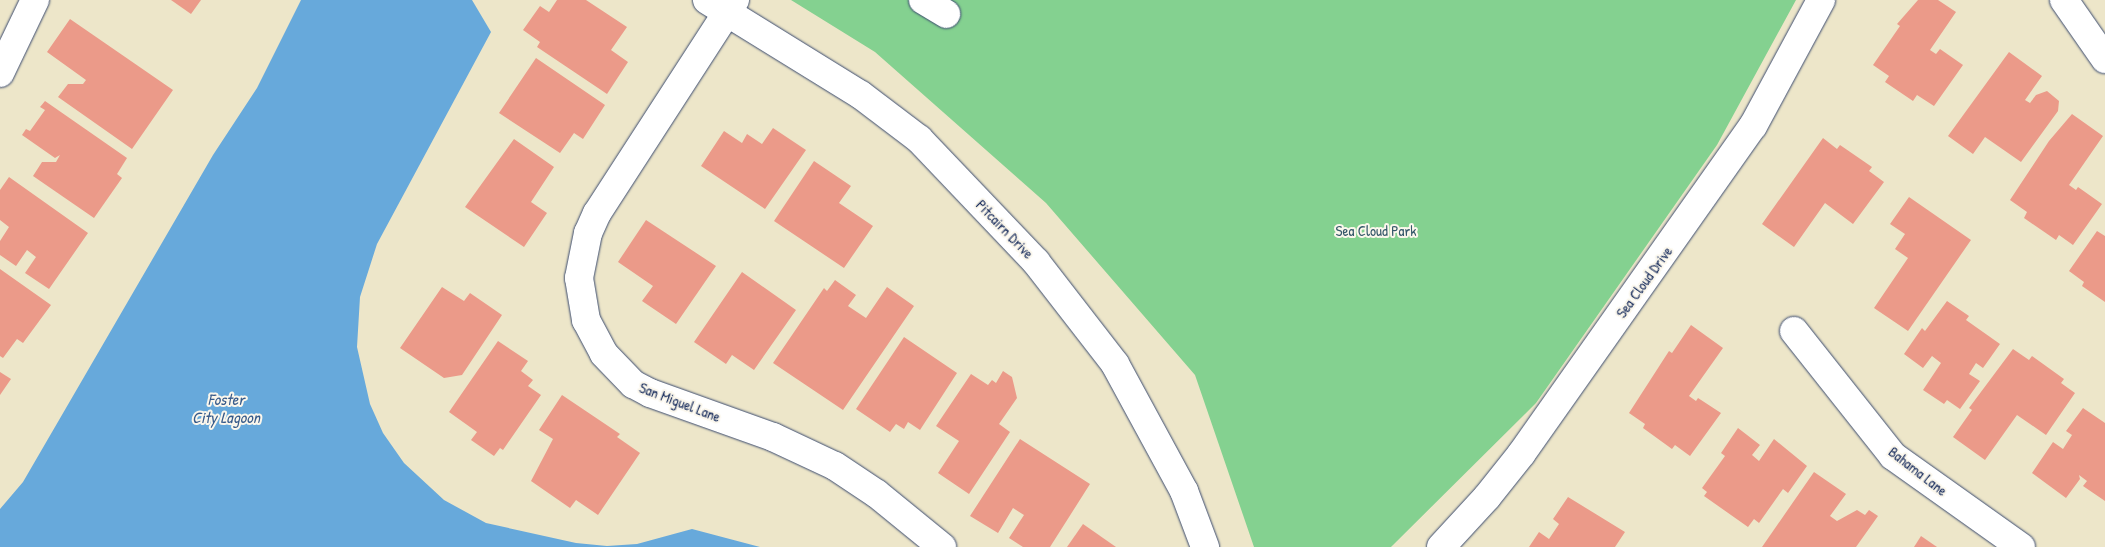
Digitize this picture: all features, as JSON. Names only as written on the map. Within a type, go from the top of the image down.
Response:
[{"type":"street","points":[[0,73],[35,0]]},
{"type":"street","points":[[923,0],[946,14]]},
{"type":"street","name":"Sea Cloud Drive","points":[[1441,547],[1487,497],[1522,453],[1715,181],[1753,126],[1821,0]]},
{"type":"street","points":[[2064,0],[2105,58]]},
{"type":"street","name":"San Miguel Lane","points":[[724,4],[597,213],[588,232],[579,278],[586,320],[604,354],[633,384],[650,394],[773,437],[821,459],[877,494],[942,547]]},
{"type":"street","name":"Pitcairn Drive","points":[[724,4],[861,95],[918,139],[1036,262],[1115,364],[1184,491],[1205,547]]},
{"type":"street","name":"Bahama Lane","points":[[1794,331],[1893,456],[2021,547]]},
{"type":"green space","name":"Sea Cloud Park","points":[[791,0],[1796,0],[1717,145],[1536,403],[1391,547],[1254,547],[1195,375],[1046,203],[875,52]]},
{"type":"water","name":"Foster City Lagoon","points":[[301,0],[472,0],[491,32],[377,244],[360,297],[357,347],[370,404],[383,433],[404,463],[444,500],[486,523],[576,543],[607,546],[637,544],[692,529],[760,547],[0,547],[0,509],[23,482],[213,155],[257,88]]},
{"type":"building","points":[[171,0],[201,0],[191,14]]},
{"type":"building","points":[[557,0],[586,0],[627,27],[611,50],[628,62],[607,94],[537,47],[540,42],[523,30],[540,6],[549,12]]},
{"type":"building","points":[[1918,0],[1938,0],[1956,12],[1930,50],[1936,54],[1940,49],[1963,65],[1934,106],[1917,95],[1913,101],[1885,82],[1889,76],[1873,65],[1900,26],[1897,24]]},
{"type":"building","points":[[70,19],[173,90],[132,149],[58,97],[68,84],[83,84],[86,80],[47,52]]},
{"type":"building","points":[[2009,52],[2042,76],[2025,100],[2030,103],[2036,95],[2047,91],[2059,101],[2058,111],[2021,162],[1985,137],[1973,154],[1948,136]]},
{"type":"building","points":[[536,58],[605,105],[583,139],[574,133],[560,153],[499,113]]},
{"type":"building","points":[[45,101],[127,158],[117,174],[122,178],[94,218],[33,176],[42,162],[56,162],[60,155],[55,158],[22,135],[26,129],[30,131],[45,110],[40,107]]},
{"type":"building","points":[[2072,114],[2103,136],[2069,185],[2076,190],[2078,187],[2102,204],[2073,245],[2059,235],[2056,240],[2024,218],[2027,212],[2010,200],[2049,141]]},
{"type":"building","points":[[773,128],[806,150],[765,209],[701,166],[724,131],[742,143],[747,134],[762,144]]},
{"type":"building","points":[[1823,138],[1837,149],[1840,145],[1872,167],[1869,171],[1884,182],[1853,224],[1825,203],[1794,247],[1762,224]]},
{"type":"building","points":[[514,139],[554,167],[531,202],[547,213],[524,247],[465,207]]},
{"type":"building","points":[[814,161],[851,186],[839,203],[873,226],[844,268],[774,221]]},
{"type":"building","points":[[9,177],[88,233],[49,289],[25,273],[36,257],[27,250],[16,266],[0,255],[0,241],[9,227],[0,220],[0,190]]},
{"type":"building","points":[[1909,197],[1971,240],[1908,331],[1874,308],[1908,258],[1895,249],[1905,234],[1890,224]]},
{"type":"building","points":[[646,220],[716,266],[676,324],[642,301],[653,286],[618,262]]},
{"type":"building","points":[[2097,231],[2105,236],[2105,302],[2082,286],[2084,282],[2069,271]]},
{"type":"building","points":[[0,269],[51,305],[23,343],[17,339],[3,358],[0,356]]},
{"type":"building","points":[[742,272],[796,310],[754,370],[732,355],[726,364],[694,342]]},
{"type":"building","points":[[835,280],[856,295],[848,306],[866,318],[887,287],[914,306],[843,410],[773,363],[824,288],[827,291]]},
{"type":"building","points":[[442,287],[464,301],[470,293],[502,315],[462,375],[444,378],[400,348]]},
{"type":"building","points":[[1947,301],[1969,316],[1966,320],[2000,344],[1983,368],[1976,363],[1969,374],[1980,381],[1960,409],[1947,400],[1944,404],[1923,390],[1941,363],[1932,356],[1923,368],[1904,354],[1922,328],[1925,331]]},
{"type":"building","points":[[1691,325],[1723,348],[1689,396],[1696,401],[1698,398],[1721,413],[1690,456],[1675,445],[1672,449],[1643,428],[1645,424],[1629,413],[1669,351],[1672,353]]},
{"type":"building","points":[[904,337],[957,373],[920,430],[908,422],[904,429],[896,424],[890,432],[856,409]]},
{"type":"building","points":[[498,341],[528,361],[521,371],[533,380],[528,386],[541,395],[503,450],[500,448],[494,456],[471,440],[477,432],[449,412]]},
{"type":"building","points":[[2013,349],[2029,360],[2032,356],[2064,379],[2061,383],[2075,393],[2046,435],[2017,415],[1985,460],[1953,437],[1972,410],[1969,408]]},
{"type":"building","points":[[1003,371],[1012,377],[1017,398],[999,424],[1010,432],[969,494],[938,473],[959,441],[936,426],[971,374],[988,385],[992,380],[996,383]]},
{"type":"building","points":[[0,372],[11,379],[0,395]]},
{"type":"building","points":[[562,395],[620,434],[617,437],[640,453],[598,515],[576,500],[570,508],[531,481],[553,439],[539,430]]},
{"type":"building","points":[[2083,408],[2105,423],[2105,501],[2083,486],[2087,481],[2079,475],[2080,479],[2066,498],[2032,473],[2053,442],[2063,449],[2072,435],[2066,431]]},
{"type":"building","points":[[1738,428],[1760,445],[1752,455],[1759,461],[1774,439],[1807,466],[1788,493],[1783,489],[1759,523],[1754,519],[1748,527],[1704,496],[1707,492],[1702,488],[1725,456],[1721,453]]},
{"type":"building","points":[[1020,439],[1090,484],[1050,547],[1023,547],[1009,538],[1024,515],[1013,508],[998,533],[970,516]]},
{"type":"building","points":[[1814,472],[1846,494],[1830,516],[1837,521],[1857,510],[1865,515],[1869,510],[1878,516],[1856,547],[1762,547]]},
{"type":"building","points":[[1568,497],[1625,532],[1615,547],[1529,547],[1539,532],[1549,539],[1559,524],[1553,519]]},
{"type":"building","points":[[1083,524],[1116,547],[1067,547]]},
{"type":"building","points":[[1921,536],[1937,547],[1914,547]]}]
